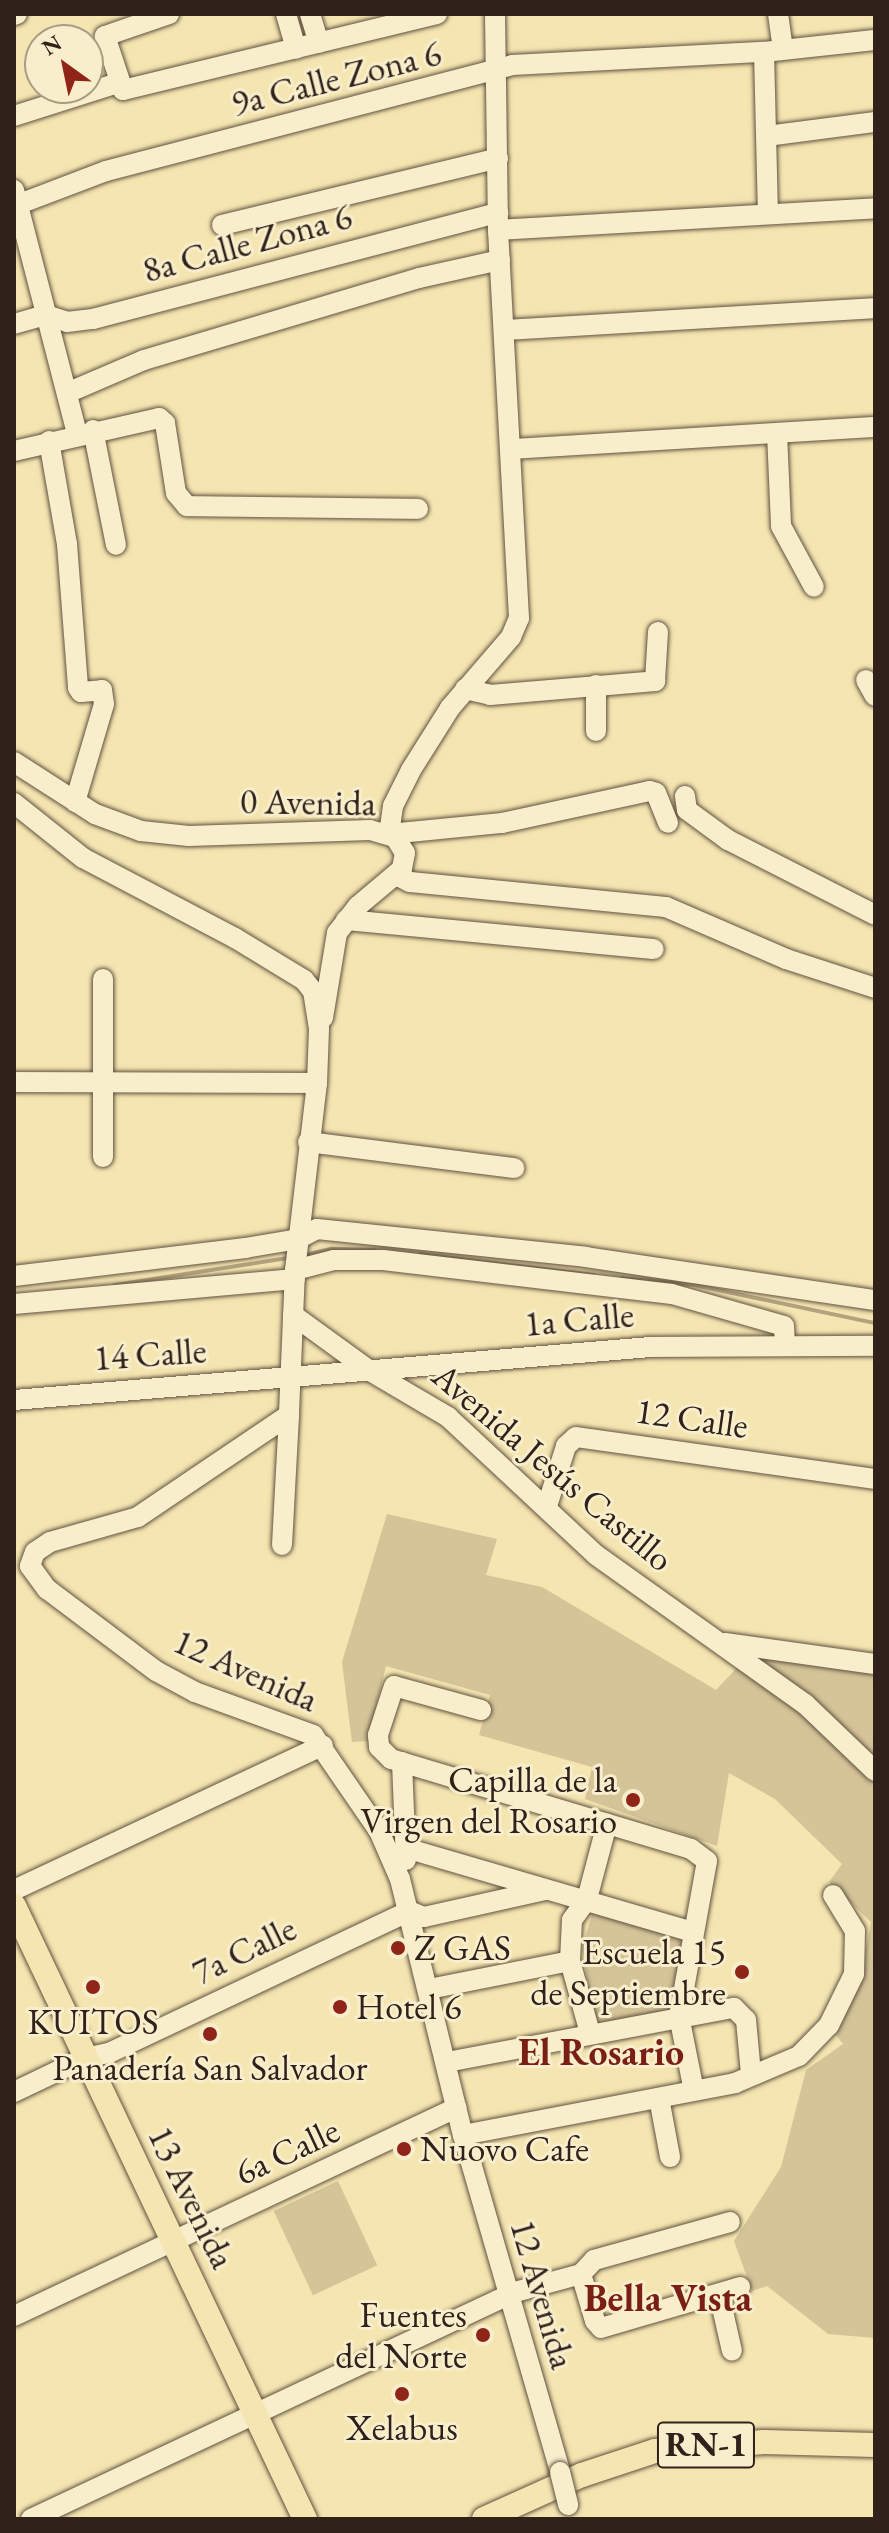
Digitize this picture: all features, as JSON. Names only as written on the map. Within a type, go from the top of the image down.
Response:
[{"type":"main road","name":"13 Avenida","points":[[14,1906],[166,2241],[305,2519]]},
{"type":"main road","name":"13 Avenida","points":[[14,1934],[88,2064]]},
{"type":"main road","name":"13 Avenida","points":[[256,2418],[291,2519]]},
{"type":"main road","name":"RN-1","points":[[484,2519],[558,2504],[628,2458],[682,2447],[875,2445]]},
{"type":"main road","name":"RN-1","points":[[512,2519],[558,2504],[618,2474],[679,2459],[742,2454],[875,2457]]},
{"type":"street","points":[[121,87],[105,36],[169,14]]},
{"type":"street","points":[[286,14],[296,49]]},
{"type":"street","points":[[310,14],[319,43]]},
{"type":"street","points":[[14,116],[121,87],[437,14]]},
{"type":"street","points":[[495,14],[498,221],[507,330],[517,629],[465,689],[402,785],[389,816],[389,834],[502,823],[650,791],[656,793],[668,823]]},
{"type":"street","points":[[768,214],[767,136],[778,14]]},
{"type":"street","name":"9a Calle Zona 6","points":[[15,200],[106,171],[497,72],[512,65],[773,51],[874,40]]},
{"type":"street","points":[[767,136],[875,122]]},
{"type":"street","points":[[222,225],[498,158]]},
{"type":"street","points":[[15,200],[67,393],[85,431],[116,545]]},
{"type":"street","name":"8a Calle Zona 6","points":[[14,324],[46,315],[67,322],[93,319],[498,221],[875,208]]},
{"type":"street","points":[[67,393],[144,360],[419,278],[500,260]]},
{"type":"street","points":[[507,330],[875,308]]},
{"type":"street","points":[[14,451],[85,431],[162,419],[180,502],[418,509]]},
{"type":"street","points":[[512,449],[875,427]]},
{"type":"street","points":[[777,433],[781,526],[814,587]]},
{"type":"street","points":[[49,441],[67,544],[79,691],[102,690],[104,704],[75,802]]},
{"type":"street","points":[[465,689],[490,695],[655,681],[658,632]]},
{"type":"street","points":[[596,685],[596,731]]},
{"type":"street","name":"0 Avenida","points":[[14,762],[75,802],[120,826],[169,835],[389,834],[405,853],[398,876]]},
{"type":"street","points":[[685,796],[687,810],[728,840],[875,915]]},
{"type":"street","points":[[14,803],[95,865],[175,904],[304,980],[313,991],[319,1029]]},
{"type":"street","points":[[282,1545],[295,1272],[317,1083],[319,1029],[334,942],[346,920],[398,876],[447,887],[666,907],[786,959],[875,988]]},
{"type":"street","points":[[346,920],[654,949]]},
{"type":"street","points":[[103,979],[103,1157]]},
{"type":"street","points":[[14,1082],[317,1083]]},
{"type":"street","points":[[308,1142],[514,1168]]},
{"type":"street","points":[[14,1276],[298,1241],[317,1229],[586,1257],[875,1300]]},
{"type":"street","points":[[14,1304],[295,1272],[334,1260],[383,1260],[672,1294],[784,1326],[785,1343]]},
{"type":"street","name":"Avenida Jesús Castillo","points":[[293,1315],[370,1371],[448,1417],[609,1565],[805,1704],[875,1771]]},
{"type":"street","name":"1a Calle","points":[[291,1377],[651,1347],[785,1343],[875,1346]]},
{"type":"street","name":"14 Calle","points":[[14,1400],[291,1377]]},
{"type":"street","name":"12 Avenida","points":[[289,1415],[138,1517],[50,1542],[22,1560],[47,1589],[156,1671],[195,1692],[318,1740],[379,1831],[400,1879],[463,2135],[560,2472],[558,2504]]},
{"type":"street","name":"12 Calle","points":[[547,1506],[566,1446],[576,1437],[875,1479]]},
{"type":"street","points":[[721,1642],[875,1664]]},
{"type":"street","points":[[481,1710],[394,1686],[381,1722],[379,1747],[402,1762],[697,1851],[707,1861],[679,2016],[694,2091]]},
{"type":"street","points":[[14,1879],[318,1740]]},
{"type":"street","points":[[14,1890],[318,1740]]},
{"type":"street","points":[[400,1879],[409,1849],[402,1811],[402,1762]]},
{"type":"street","points":[[590,2033],[570,1961],[572,1920],[587,1899],[607,1824]]},
{"type":"street","points":[[409,1849],[693,1932]]},
{"type":"street","points":[[409,1911],[424,1917],[547,1890]]},
{"type":"street","points":[[463,2135],[735,2083],[789,2061],[810,2047],[844,1997],[858,1953],[855,1931],[833,1895]]},
{"type":"street","name":"7a Calle","points":[[14,2106],[88,2064],[409,1911]]},
{"type":"street","points":[[429,1989],[570,1961]]},
{"type":"street","points":[[447,2062],[679,2016],[741,2011],[754,2063],[751,2074]]},
{"type":"street","name":"7a Calle","points":[[14,2092],[88,2064]]},
{"type":"street","points":[[659,2098],[670,2157]]},
{"type":"street","name":"6a Calle","points":[[14,2316],[456,2104]]},
{"type":"street","points":[[54,2519],[507,2296],[581,2274],[594,2260],[730,2222]]},
{"type":"street","name":"6a Calle","points":[[14,2309],[166,2241]]},
{"type":"street","points":[[581,2274],[601,2328],[740,2287]]},
{"type":"street","points":[[719,2294],[732,2351]]},
{"type":"street","points":[[31,2519],[256,2418]]},
{"type":"shaded area","points":[[387,1514],[497,1539],[486,1575],[542,1587],[716,1690],[751,1653],[875,1669],[875,2338],[828,2334],[767,2286],[752,2291],[734,2241],[781,2167],[806,2070],[843,2044],[833,2031],[860,1981],[871,1922],[829,1882],[842,1864],[775,1799],[729,1773],[717,1846],[585,1799],[592,1767],[479,1735],[490,1695],[386,1666],[368,1741],[352,1742],[342,1662]]},
{"type":"shaded area","points":[[593,1912],[679,1937],[683,1950],[667,2014],[606,2024],[594,2016],[582,1947]]},
{"type":"shaded area","points":[[338,2181],[377,2265],[313,2295],[274,2211]]},
{"type":"waterway","points":[[305,1255],[332,1249],[375,1250]]},
{"type":"waterway","points":[[420,1254],[594,1275]]},
{"type":"waterway","points":[[115,1285],[288,1258]]},
{"type":"waterway","points":[[622,1278],[694,1285],[875,1323]]},
{"type":"place","name":"Capilla de la Virgen del Rosario","points":[[633,1800]]},
{"type":"place","name":"Z GAS","points":[[398,1948]]},
{"type":"place","name":"Escuela 15 de Septiembre","points":[[742,1972]]},
{"type":"place","name":"KUITOS","points":[[93,1987]]},
{"type":"place","name":"Hotel 6","points":[[340,2007]]},
{"type":"place","name":"Panadería San Salvador","points":[[210,2034]]},
{"type":"place","name":"Nuovo Cafe","points":[[404,2149]]},
{"type":"place","name":"Fuentes del Norte","points":[[483,2335]]},
{"type":"place","name":"Xelabus","points":[[402,2394]]},
{"type":"district","name":"El Rosario","points":[[601,2052]]},
{"type":"district","name":"Bella Vista","points":[[668,2298]]}]
